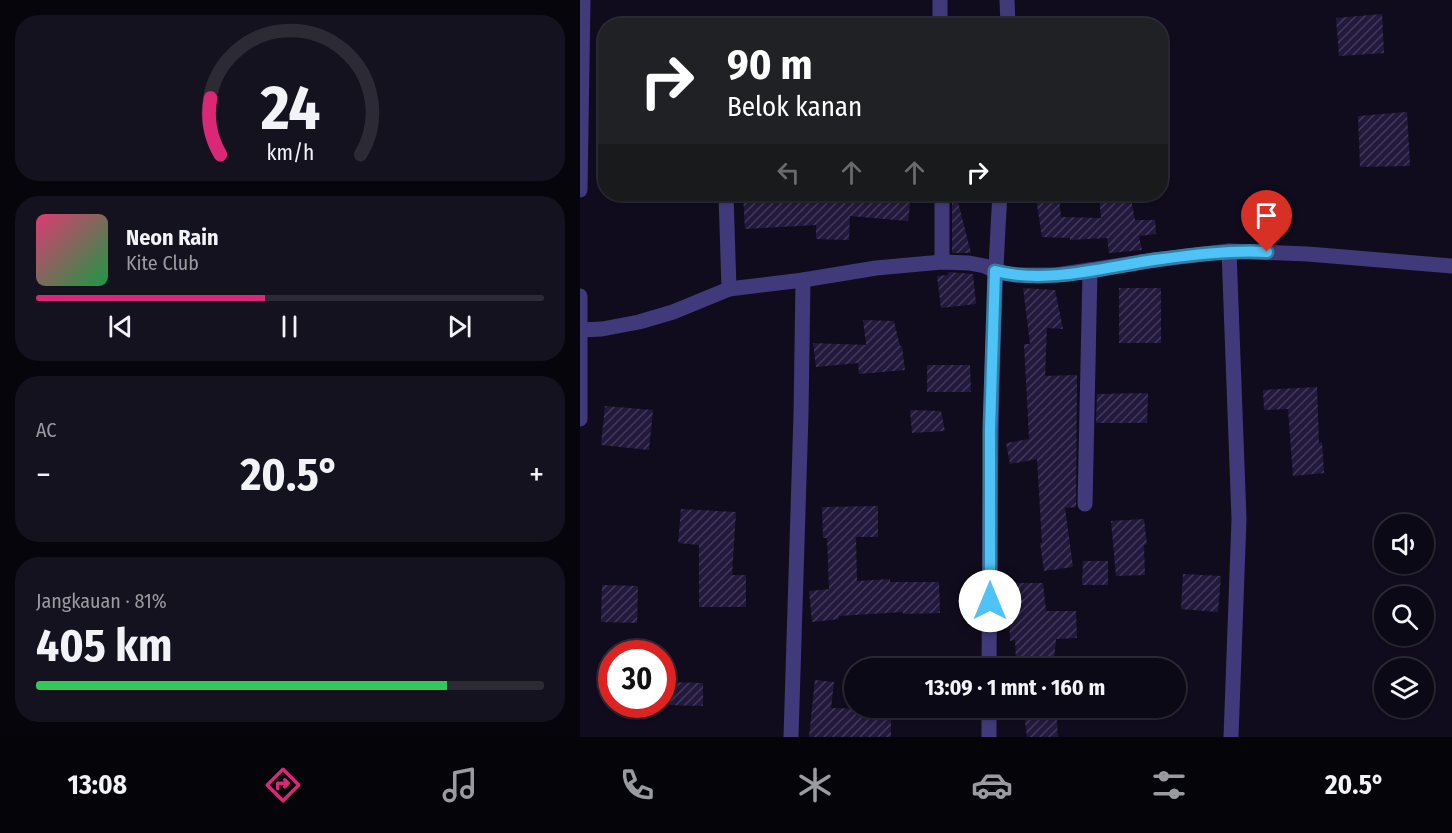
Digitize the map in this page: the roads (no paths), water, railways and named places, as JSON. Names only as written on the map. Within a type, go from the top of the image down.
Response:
[{"type":"street","points":[[580,190],[583,0]]},
{"type":"street","points":[[940,0],[940,18]]},
{"type":"street","points":[[1007,0],[1008,18]]},
{"type":"street","points":[[726,201],[729,289]]},
{"type":"street","points":[[942,201],[942,262]]},
{"type":"street","points":[[989,658],[990,429],[1000,201]]},
{"type":"street","points":[[581,330],[602,329],[652,318],[729,289],[876,268],[942,262],[969,262],[1014,275],[1056,276],[1230,251],[1308,254],[1452,266]]},
{"type":"street","points":[[1230,251],[1239,519],[1231,737]]},
{"type":"street","points":[[1085,504],[1090,270]]},
{"type":"street","points":[[791,737],[803,280]]},
{"type":"street","points":[[580,296],[580,419]]},
{"type":"street","points":[[989,718],[989,737]]}]
